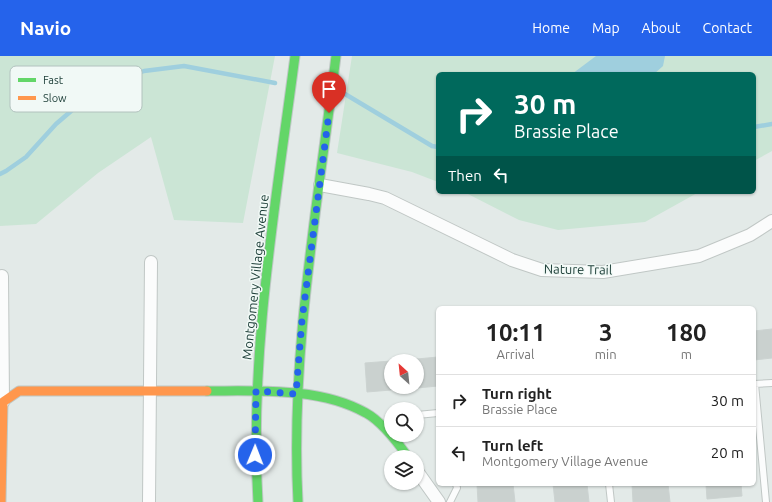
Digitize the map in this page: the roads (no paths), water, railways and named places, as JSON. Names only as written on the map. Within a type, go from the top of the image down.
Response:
[{"type":"main road","name":"Montgomery Village Avenue","points":[[258,502],[255,455],[256,391],[270,251],[295,56]]},
{"type":"main road","points":[[298,502],[295,460],[296,394],[302,320],[336,56]]},
{"type":"main road","points":[[2,502],[1,459],[3,402],[19,391],[256,391],[327,396],[367,413],[384,425]]},
{"type":"street","name":"Nature Trail","points":[[320,185],[385,198],[512,260],[542,270],[603,272],[699,256],[750,235],[772,221]]},
{"type":"street","points":[[149,502],[151,262]]},
{"type":"street","points":[[2,276],[1,321],[3,402]]},
{"type":"street","points":[[424,481],[438,502]]},
{"type":"lane","points":[[756,384],[772,383]]},
{"type":"lane","points":[[756,404],[766,502]]},
{"type":"lane","points":[[424,414],[436,413]]},
{"type":"lane","points":[[450,502],[457,488],[456,486]]},
{"type":"lane","points":[[609,486],[611,502]]},
{"type":"water","points":[[596,56],[665,56],[663,66],[656,72],[575,72]]},
{"type":"waterway","points":[[142,72],[184,66],[275,83]]},
{"type":"waterway","points":[[345,94],[432,146],[436,147]]},
{"type":"waterway","points":[[0,174],[26,157],[56,124],[70,112]]},
{"type":"waterway","points":[[756,127],[772,124]]}]
